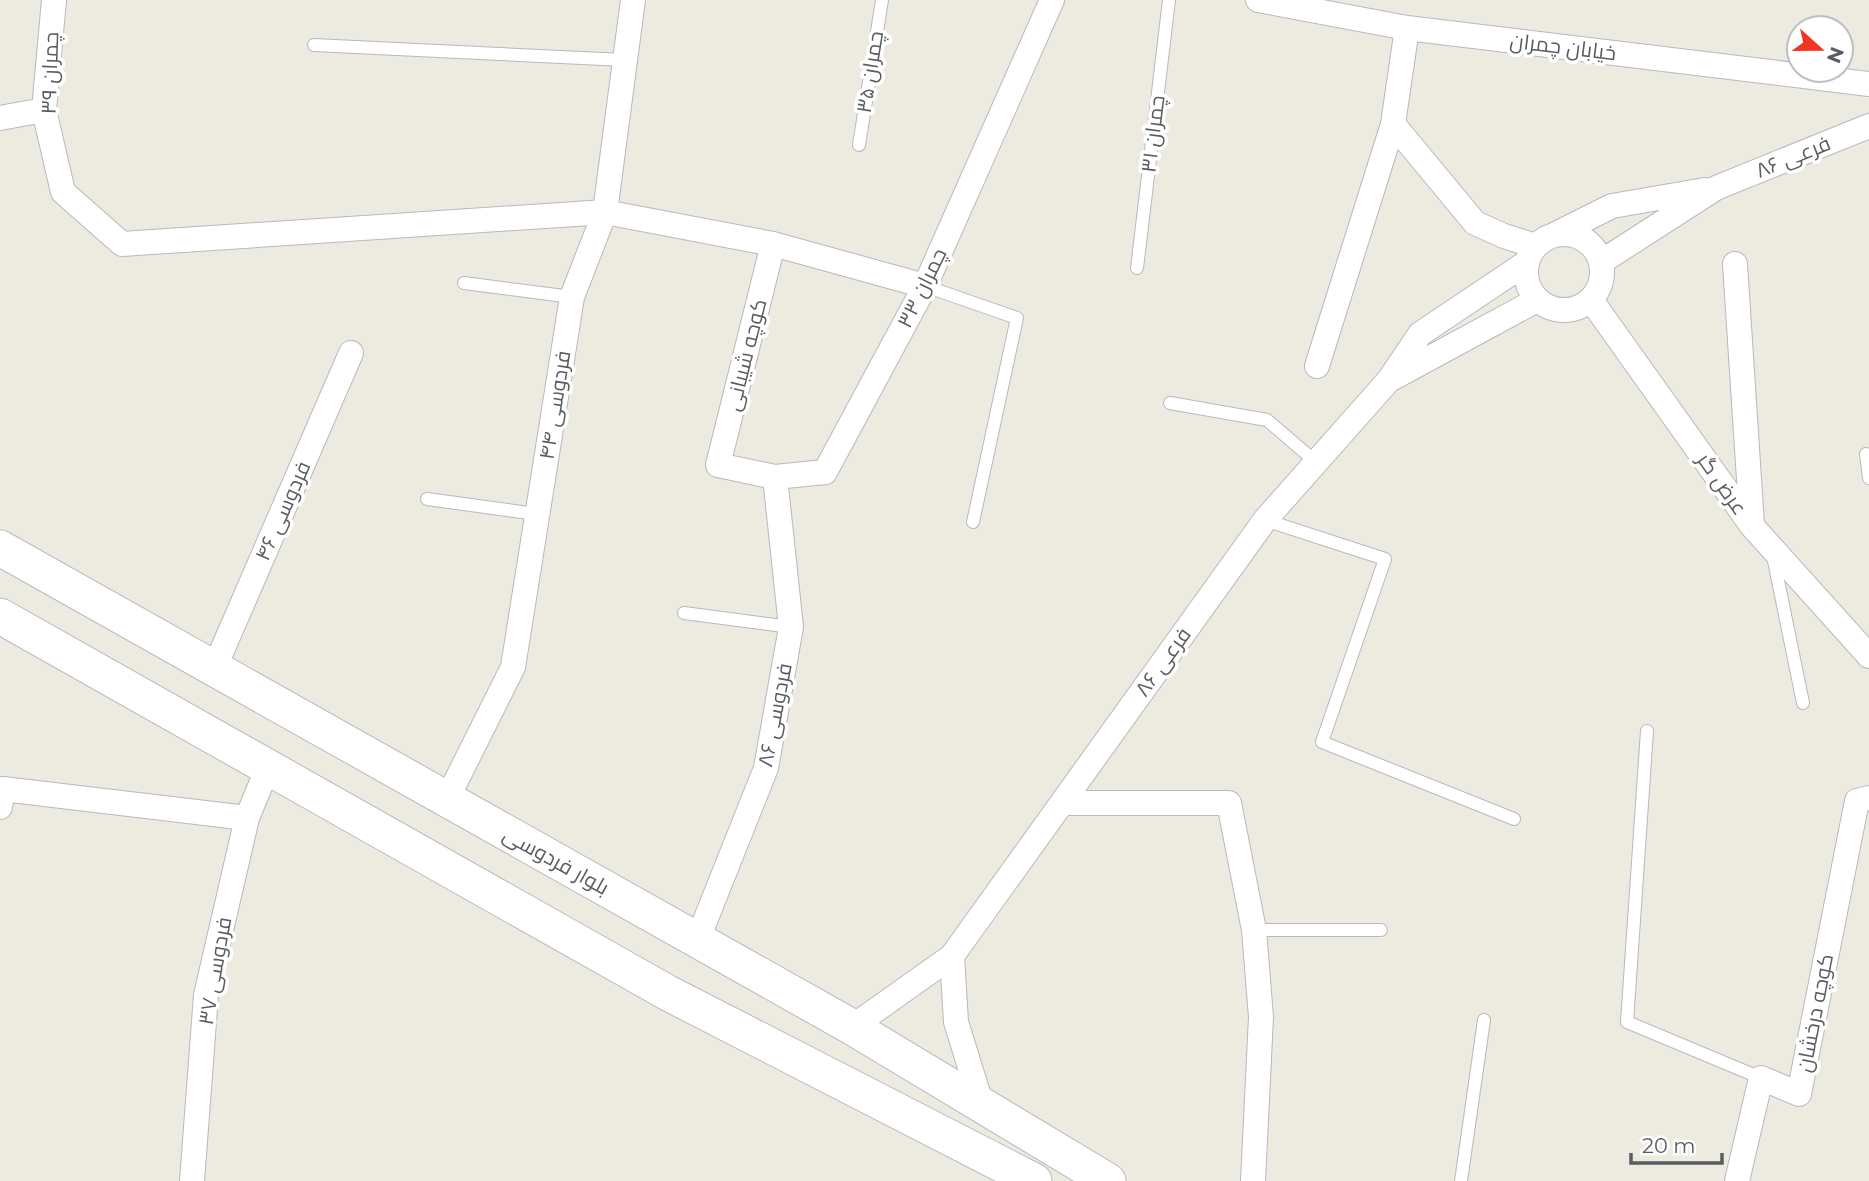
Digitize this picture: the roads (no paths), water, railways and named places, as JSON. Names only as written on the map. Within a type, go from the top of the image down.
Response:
[{"type":"main road","name":"بلوار فردوسی","points":[[0,548],[852,1027],[1108,1181]]},
{"type":"main road","points":[[0,616],[668,993],[1034,1181]]},
{"type":"street","name":"چمران ۳۹","points":[[54,0],[44,110],[63,192],[122,244],[605,212]]},
{"type":"street","name":"فردوسی ۴۴","points":[[447,799],[513,667],[572,297],[605,212],[633,0]]},
{"type":"street","name":"چمران ۳۳","points":[[718,465],[775,477],[825,472],[925,285],[1052,0]]},
{"type":"street","name":"خیابان چمران","points":[[1258,0],[1407,28],[1869,84]]},
{"type":"street","points":[[1317,366],[1393,124],[1407,28]]},
{"type":"street","points":[[0,118],[44,110]]},
{"type":"street","points":[[1393,124],[1475,223],[1538,248],[1573,235],[1590,245],[1601,262],[1601,282],[1591,300],[1574,310],[1554,310],[1537,300],[1527,283],[1538,248]]},
{"type":"street","name":"فرعی ۸۶","points":[[1716,188],[1869,126]]},
{"type":"street","points":[[1389,380],[1420,334],[1538,248],[1612,206],[1716,188]]},
{"type":"street","points":[[1601,262],[1716,188]]},
{"type":"street","points":[[605,212],[774,244],[925,285]]},
{"type":"street","name":"کوچه شیبانی","points":[[718,465],[774,244]]},
{"type":"street","points":[[1735,264],[1752,526]]},
{"type":"street","points":[[1389,380],[1537,300]]},
{"type":"street","name":"عرض گر","points":[[1591,300],[1752,526],[1868,654]]},
{"type":"street","name":"فردوسی ۴۶","points":[[214,668],[351,353]]},
{"type":"street","name":"فرعی ۸۶","points":[[852,1027],[952,956],[1265,520],[1389,380]]},
{"type":"street","name":"فردوسی ۸۶","points":[[697,940],[766,768],[791,627],[775,477]]},
{"type":"street","name":"فردوسی ۳۷","points":[[192,1181],[206,995],[247,818],[268,767]]},
{"type":"street","points":[[0,807],[3,789],[247,818]]},
{"type":"street","name":"کوچه درخشان","points":[[1737,1181],[1761,1078],[1799,1094],[1857,801],[1869,798]]},
{"type":"street","points":[[1062,803],[1229,803],[1254,930],[1261,1017],[1253,1181]]},
{"type":"street","points":[[952,956],[956,1022],[982,1106]]},
{"type":"lane","name":"چمران ۳۵","points":[[859,145],[882,0]]},
{"type":"lane","name":"چمران ۳۱","points":[[1137,268],[1169,0]]},
{"type":"lane","points":[[314,45],[624,60]]},
{"type":"lane","points":[[464,283],[572,297]]},
{"type":"lane","points":[[925,285],[1017,318],[973,522]]},
{"type":"lane","points":[[1170,403],[1267,420],[1316,462]]},
{"type":"lane","points":[[1866,454],[1869,478]]},
{"type":"lane","points":[[427,499],[536,514]]},
{"type":"lane","points":[[1265,520],[1385,559],[1322,742],[1514,819]]},
{"type":"lane","points":[[1772,551],[1803,703]]},
{"type":"lane","points":[[684,613],[791,627]]},
{"type":"lane","points":[[1647,731],[1627,1022],[1761,1078]]},
{"type":"lane","points":[[1254,930],[1381,930]]},
{"type":"lane","points":[[1461,1181],[1484,1020]]}]
